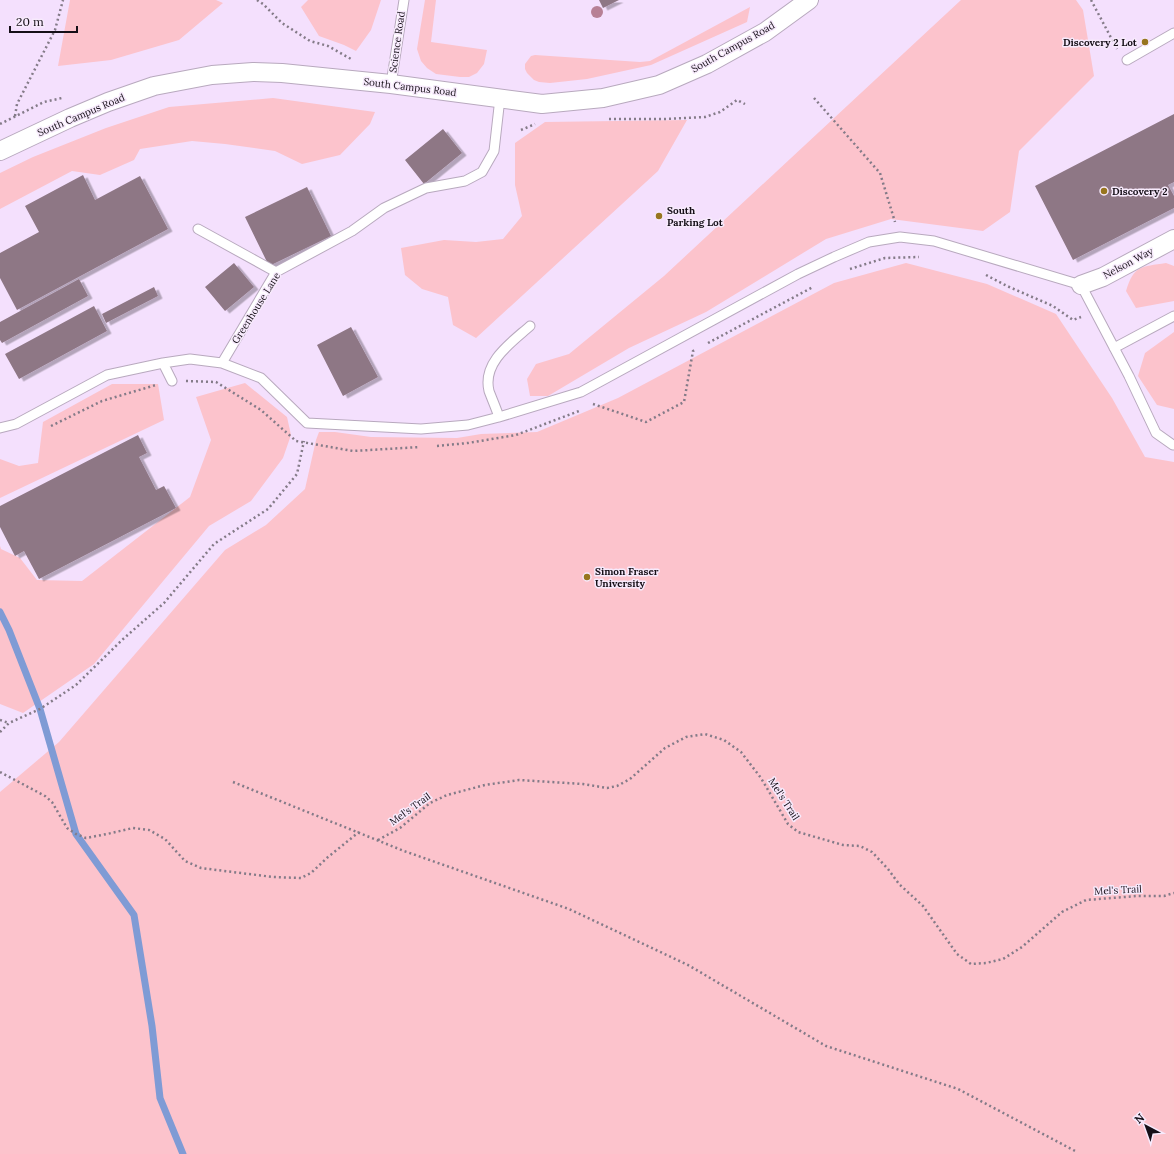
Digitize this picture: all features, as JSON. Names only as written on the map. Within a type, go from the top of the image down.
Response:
[{"type":"street","name":"South Campus Road","points":[[0,152],[70,118],[108,102],[154,86],[212,75],[253,72],[282,73],[391,84],[542,104],[603,98],[659,85],[707,64],[765,32],[808,0]]},
{"type":"street","name":"Nelson Way","points":[[1081,285],[1103,277],[1174,239]]},
{"type":"lane","name":"Science Road","points":[[391,84],[404,0]]},
{"type":"lane","points":[[1127,60],[1174,33]]},
{"type":"lane","name":"Greenhouse Lane","points":[[222,363],[276,272],[352,231],[384,208],[426,188],[465,181],[482,172],[494,151],[500,98]]},
{"type":"lane","points":[[198,229],[276,272]]},
{"type":"lane","points":[[0,428],[16,424],[107,375],[190,359],[222,363],[261,378],[307,422],[421,429],[468,425],[581,392],[798,274],[870,242],[900,237],[934,241],[1081,285],[1129,376],[1156,433],[1174,445]]},
{"type":"lane","points":[[1114,348],[1174,316]]},
{"type":"lane","points":[[499,417],[489,389],[489,376],[493,363],[503,350],[530,326]]},
{"type":"lane","points":[[163,363],[172,381]]},
{"type":"path","points":[[0,124],[14,116],[17,104],[55,30],[63,0]]},
{"type":"path","points":[[257,0],[282,23],[310,41],[328,46],[350,58],[353,62]]},
{"type":"path","points":[[1091,0],[1123,60],[1127,60]]},
{"type":"path","points":[[814,98],[880,173],[890,206]]},
{"type":"path","points":[[604,119],[665,119],[705,117],[720,112],[737,100],[745,104]]},
{"type":"path","points":[[843,272],[885,258],[922,257]]},
{"type":"path","points":[[982,273],[1007,286],[1053,306],[1073,320],[1095,310]]},
{"type":"path","points":[[707,344],[816,285]]},
{"type":"path","points":[[587,407],[593,404],[646,422],[684,402],[693,351],[700,348]]},
{"type":"path","points":[[45,428],[102,402],[167,381],[216,382],[261,410],[296,441],[353,451],[422,447]]},
{"type":"path","points":[[430,446],[468,444],[516,434],[582,410]]},
{"type":"path","points":[[0,732],[9,723],[40,708],[76,685],[122,640],[164,603],[214,544],[268,509],[297,474],[307,422]]},
{"type":"path","points":[[0,720],[9,723]]},
{"type":"path","name":"Mel's Trail","points":[[378,840],[400,828],[430,803],[447,795],[486,785],[519,780],[583,784],[607,788],[617,786],[630,779],[665,748],[686,737],[705,734],[724,740],[741,752],[761,778],[788,824],[798,832],[843,845],[860,846],[872,852],[888,869],[899,884],[923,906],[957,954],[971,964],[986,963],[1003,959],[1022,947],[1062,912],[1086,900],[1137,896],[1164,896],[1174,893]]},
{"type":"path","points":[[0,772],[45,796],[52,802],[67,828],[76,834],[86,838],[133,828],[148,830],[165,839],[185,861],[200,868],[273,877],[301,878],[311,873],[359,832]]},
{"type":"path","points":[[233,782],[404,851],[569,909],[688,965],[826,1046],[958,1089],[1077,1152]]},
{"type":"shaded area","name":"Simon Fraser University","points":[[0,0],[1174,0],[1174,1154],[0,1154]]},
{"type":"shaded area","points":[[70,0],[216,0],[223,3],[179,40],[111,60],[58,66]]},
{"type":"shaded area","points":[[308,0],[381,0],[371,30],[356,51],[319,36],[301,7]]},
{"type":"shaded area","points":[[425,0],[436,0],[431,42],[487,50],[484,64],[477,73],[469,77],[436,74],[427,68],[421,61],[417,49]]},
{"type":"shaded area","points":[[961,0],[1076,0],[1083,10],[1094,76],[1019,151],[1010,212],[983,231],[891,219],[826,239],[706,312],[629,348],[548,396],[530,396],[527,379],[536,364],[569,354],[664,276]]},
{"type":"shaded area","points":[[750,7],[747,22],[651,65],[587,79],[550,83],[534,80],[525,69],[525,64],[531,56],[535,55],[640,62],[650,61]]},
{"type":"shaded area","points":[[273,98],[375,112],[370,124],[340,155],[302,164],[275,151],[225,144],[192,141],[140,149],[134,160],[100,175],[72,171],[0,209],[0,173],[33,157],[106,128],[169,107]]},
{"type":"shaded area","points":[[687,120],[658,171],[476,338],[453,325],[448,297],[422,289],[405,275],[401,248],[444,240],[476,242],[503,239],[522,216],[515,185],[515,143],[545,122]]},
{"type":"shaded area","name":"Simon Fraser University","points":[[906,263],[987,284],[1056,314],[1112,398],[1145,457],[1174,462],[1174,1154],[0,1154],[0,792],[59,742],[225,550],[266,525],[305,489],[319,432],[335,432],[371,437],[457,438],[481,434],[537,432],[618,398],[834,283]]},
{"type":"shaded area","points":[[1166,263],[1174,266],[1174,301],[1136,308],[1126,291],[1132,276],[1144,267]]},
{"type":"shaded area","points":[[1174,332],[1174,409],[1157,405],[1138,376],[1145,353]]},
{"type":"shaded area","points":[[245,383],[287,417],[291,435],[283,458],[251,501],[209,526],[94,664],[23,713],[0,704],[0,546],[1,549],[20,558],[37,580],[82,581],[190,497],[211,440],[196,397]]},
{"type":"shaded area","points":[[112,384],[158,384],[164,420],[0,498],[0,459],[19,466],[38,463],[43,422]]},
{"type":"building","points":[[599,0],[619,0],[603,8]]},
{"type":"building","name":"Discovery 2","points":[[1174,114],[1174,182],[1168,185],[1174,196],[1174,208],[1073,260],[1035,186]]},
{"type":"building","points":[[443,129],[462,153],[424,184],[405,160]]},
{"type":"building","points":[[83,175],[95,200],[140,176],[168,229],[17,310],[0,278],[0,253],[39,232],[25,206]]},
{"type":"building","points":[[307,187],[331,236],[269,266],[245,217]]},
{"type":"building","points":[[234,263],[254,287],[225,311],[205,287]]},
{"type":"building","points":[[79,279],[88,296],[2,343],[0,340],[0,322]]},
{"type":"building","points":[[154,287],[158,296],[106,323],[102,314]]},
{"type":"building","points":[[94,306],[107,331],[19,379],[5,354]]},
{"type":"building","points":[[351,327],[378,377],[343,396],[317,345]]},
{"type":"building","points":[[138,435],[147,453],[139,457],[156,490],[164,486],[176,508],[39,579],[24,551],[15,556],[0,527],[0,506]]},
{"type":"waterway","points":[[0,612],[9,630],[40,709],[76,834],[134,915],[152,1026],[160,1098],[183,1154]]},
{"type":"place","name":"Discovery 2 Lot","points":[[1145,42]]},
{"type":"place","name":"Discovery 2","points":[[1104,191]]},
{"type":"place","name":"South Parking Lot","points":[[659,216]]},
{"type":"place","name":"Simon Fraser University","points":[[587,577]]}]
